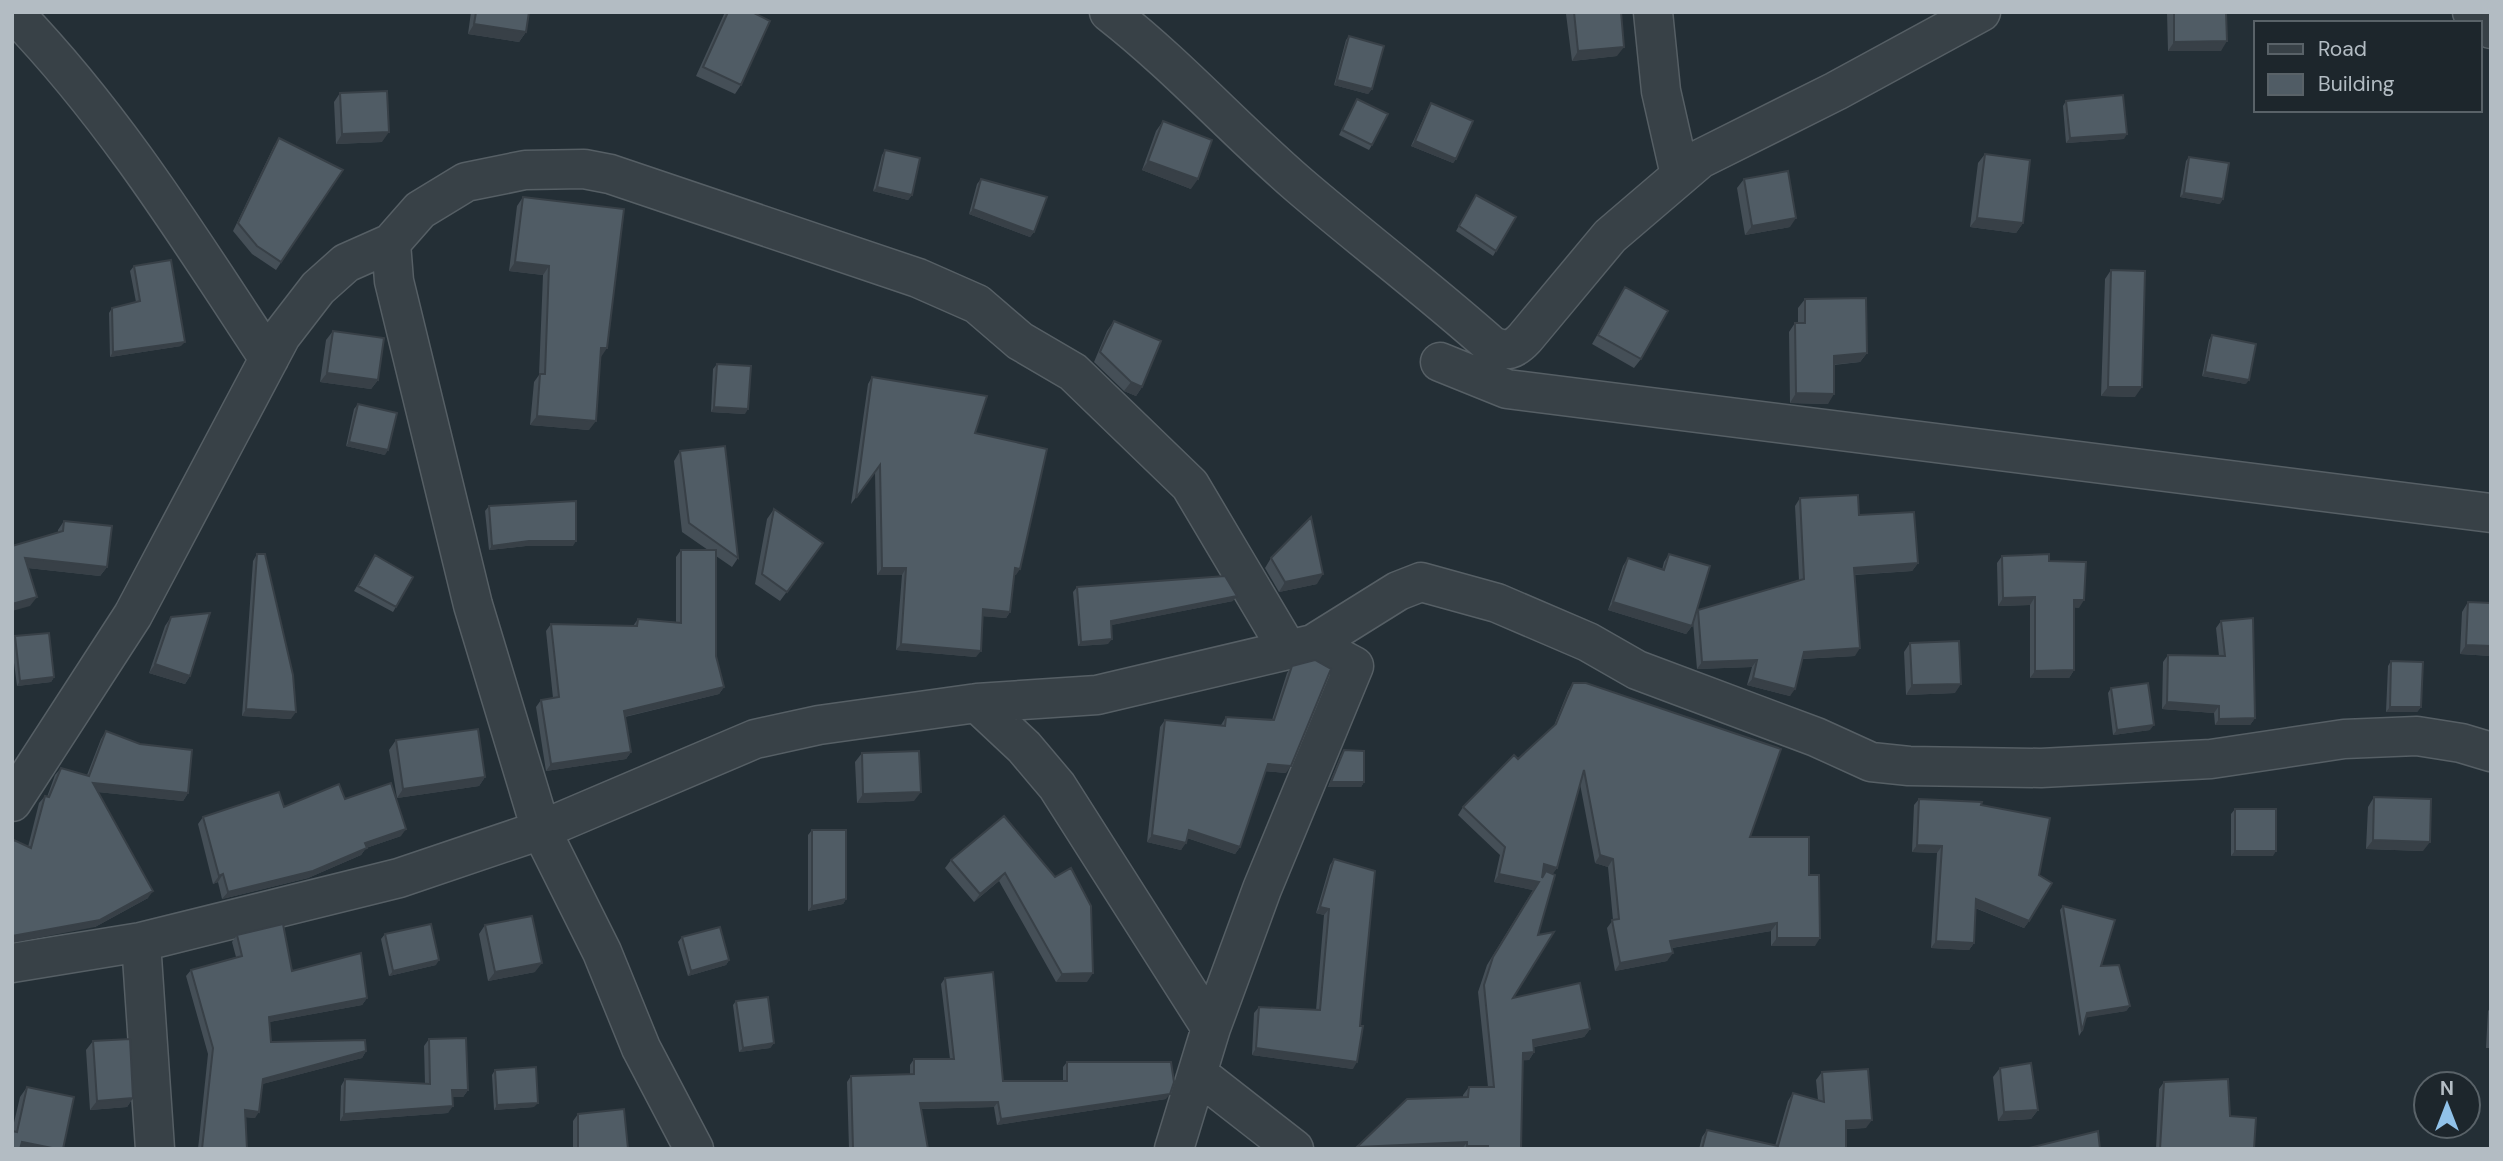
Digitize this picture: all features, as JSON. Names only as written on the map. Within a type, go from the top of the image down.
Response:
[{"type":"street","points":[[13,12],[50,51],[138,161],[269,359]]},
{"type":"street","points":[[1109,12],[1194,84],[1299,184],[1417,279],[1492,346],[1505,351],[1516,348],[1610,236],[1700,159],[1836,91],[1981,12]]},
{"type":"street","points":[[1653,12],[1661,91],[1680,175]]},
{"type":"street","points":[[2472,12],[2491,29]]},
{"type":"street","points":[[12,802],[134,615],[281,336],[318,288],[346,263],[391,243],[421,210],[466,182],[525,170],[583,169],[610,174],[918,278],[976,304],[1020,341],[1073,372],[1190,485],[1300,647],[1354,666],[1247,926],[1211,1028],[1174,1149]]},
{"type":"street","points":[[391,243],[394,281],[474,605],[541,830],[602,952],[640,1048],[694,1149]]},
{"type":"street","points":[[1440,362],[1507,388],[2491,513]]},
{"type":"street","points":[[12,963],[141,942],[399,878],[541,830],[754,740],[819,725],[977,704],[1097,695],[1300,647],[1398,591],[1421,582],[1497,603],[1588,642],[1637,670],[1816,737],[1871,762],[1909,766],[2041,768],[2211,759],[2344,740],[2417,736],[2461,743],[2491,752]]},
{"type":"street","points":[[977,704],[1024,747],[1057,786],[1211,1028]]},
{"type":"street","points":[[141,942],[155,1149]]},
{"type":"street","points":[[1198,1074],[1294,1149]]},
{"type":"building","points":[[476,12],[529,12],[526,32],[474,24]]},
{"type":"building","points":[[728,12],[752,12],[770,21],[741,85],[703,67]]},
{"type":"building","points":[[1574,12],[1621,12],[1624,47],[1578,51]]},
{"type":"building","points":[[2174,12],[2226,12],[2227,41],[2174,42]]},
{"type":"building","points":[[1349,36],[1384,46],[1372,89],[1337,80]]},
{"type":"building","points":[[387,91],[389,132],[342,134],[340,93]]},
{"type":"building","points":[[2123,95],[2127,134],[2070,138],[2066,101]]},
{"type":"building","points":[[1357,99],[1388,114],[1372,145],[1342,130]]},
{"type":"building","points":[[1431,103],[1473,121],[1456,159],[1415,141]]},
{"type":"building","points":[[1163,121],[1212,140],[1198,179],[1148,161]]},
{"type":"building","points":[[279,138],[343,170],[281,262],[257,246],[238,223]]},
{"type":"building","points":[[885,150],[920,158],[912,195],[877,187]]},
{"type":"building","points":[[1985,154],[2030,160],[2023,223],[1977,218]]},
{"type":"building","points":[[2189,157],[2229,163],[2223,199],[2184,193]]},
{"type":"building","points":[[1788,171],[1796,218],[1752,226],[1744,179]]},
{"type":"building","points":[[981,179],[1047,197],[1034,232],[973,209]]},
{"type":"building","points":[[1476,195],[1516,217],[1496,251],[1459,226]]},
{"type":"building","points":[[523,197],[624,209],[607,348],[601,348],[596,421],[537,416],[540,374],[545,374],[549,266],[515,262]]},
{"type":"building","points":[[171,260],[185,342],[113,352],[112,308],[140,301],[134,266]]},
{"type":"building","points":[[2111,270],[2145,271],[2142,387],[2108,387]]},
{"type":"building","points":[[1625,287],[1668,311],[1641,359],[1598,335]]},
{"type":"building","points":[[1866,298],[1867,353],[1834,356],[1834,394],[1796,393],[1795,323],[1805,323],[1805,299]]},
{"type":"building","points":[[1114,321],[1161,341],[1142,387],[1131,382],[1100,352]]},
{"type":"building","points":[[333,331],[384,338],[378,380],[327,373]]},
{"type":"building","points":[[2212,335],[2256,344],[2249,380],[2205,372]]},
{"type":"building","points":[[717,364],[751,366],[748,409],[714,407]]},
{"type":"building","points":[[872,377],[987,396],[975,433],[1047,449],[1020,569],[1015,568],[1010,612],[983,609],[981,651],[901,644],[906,568],[882,568],[880,465],[856,498]]},
{"type":"building","points":[[358,404],[397,413],[388,450],[349,442]]},
{"type":"building","points":[[725,446],[738,558],[689,523],[680,451]]},
{"type":"building","points":[[1858,495],[1859,515],[1914,512],[1918,563],[1854,568],[1860,648],[1804,652],[1795,689],[1753,678],[1757,660],[1702,662],[1698,610],[1804,579],[1800,498]]},
{"type":"building","points":[[576,501],[576,541],[529,541],[492,546],[489,506]]},
{"type":"building","points":[[774,509],[823,543],[787,592],[762,574]]},
{"type":"building","points":[[1311,517],[1323,574],[1285,582],[1271,558]]},
{"type":"building","points":[[64,521],[112,526],[107,567],[25,558],[37,597],[12,604],[12,546],[63,531]]},
{"type":"building","points":[[681,550],[716,550],[716,656],[724,687],[624,711],[631,752],[551,764],[541,700],[559,697],[551,624],[637,626],[638,619],[681,623]]},
{"type":"building","points":[[257,554],[265,554],[293,675],[296,712],[246,709]]},
{"type":"building","points":[[1669,554],[1710,566],[1692,626],[1613,602],[1628,558],[1664,570]]},
{"type":"building","points":[[2049,554],[2049,561],[2086,562],[2084,600],[2074,600],[2074,670],[2035,671],[2035,597],[2003,598],[2002,556]]},
{"type":"building","points":[[375,555],[413,577],[396,607],[358,586]]},
{"type":"building","points":[[1225,576],[1237,596],[1111,621],[1112,639],[1081,642],[1077,587]]},
{"type":"building","points":[[2468,602],[2491,603],[2491,646],[2466,645]]},
{"type":"building","points":[[210,613],[190,676],[155,664],[171,617]]},
{"type":"building","points":[[2253,618],[2255,718],[2219,719],[2219,706],[2167,702],[2168,655],[2225,656],[2221,621]]},
{"type":"building","points":[[49,633],[54,677],[20,681],[15,636]]},
{"type":"building","points":[[1959,641],[1961,684],[1912,685],[1910,643]]},
{"type":"building","points":[[1315,660],[1331,669],[1291,766],[1268,764],[1240,847],[1189,830],[1186,843],[1152,835],[1165,720],[1225,726],[1226,717],[1274,720],[1292,666]]},
{"type":"building","points":[[2391,661],[2423,662],[2421,707],[2390,707]]},
{"type":"building","points":[[1573,683],[1586,683],[1781,749],[1750,837],[1809,837],[1809,875],[1819,875],[1820,938],[1777,938],[1777,923],[1670,941],[1673,953],[1620,963],[1612,920],[1619,919],[1613,859],[1600,855],[1584,770],[1557,868],[1544,864],[1542,878],[1546,871],[1555,875],[1538,935],[1554,932],[1513,998],[1580,983],[1590,1029],[1533,1040],[1534,1052],[1523,1053],[1521,1149],[1488,1149],[1488,1146],[1467,1146],[1467,1142],[1357,1147],[1407,1099],[1468,1097],[1469,1087],[1494,1087],[1484,985],[1493,957],[1539,882],[1499,874],[1505,847],[1463,807],[1514,755],[1518,759],[1556,724]]},
{"type":"building","points":[[2148,683],[2154,725],[2117,730],[2111,688]]},
{"type":"building","points":[[478,729],[485,777],[403,789],[396,740]]},
{"type":"building","points":[[106,731],[140,744],[192,750],[188,793],[93,783],[153,891],[100,920],[12,936],[12,844],[14,840],[31,848],[45,796],[49,797],[61,768],[89,776]]},
{"type":"building","points":[[1344,750],[1364,751],[1364,782],[1331,782]]},
{"type":"building","points":[[919,751],[921,792],[863,794],[862,753]]},
{"type":"building","points":[[391,783],[406,829],[365,843],[367,848],[313,871],[228,892],[223,874],[219,876],[203,817],[279,792],[284,807],[339,784],[345,799]]},
{"type":"building","points":[[2374,797],[2431,799],[2430,842],[2373,840]]},
{"type":"building","points":[[1919,799],[1982,802],[1981,805],[2050,818],[2039,875],[2052,883],[2029,921],[1976,899],[1974,943],[1936,941],[1942,846],[1917,845]]},
{"type":"building","points":[[2235,809],[2276,809],[2276,851],[2235,851]]},
{"type":"building","points":[[1004,816],[1055,877],[1071,868],[1091,906],[1093,973],[1062,974],[1005,873],[980,894],[951,860]]},
{"type":"building","points":[[812,830],[846,830],[846,899],[812,906]]},
{"type":"building","points":[[1334,859],[1375,871],[1360,1026],[1363,1026],[1357,1062],[1256,1048],[1259,1007],[1320,1010],[1329,909],[1320,907]]},
{"type":"building","points":[[2063,906],[2115,920],[2101,966],[2119,965],[2130,1006],[2087,1013],[2082,1031]]},
{"type":"building","points":[[532,916],[542,963],[495,972],[485,925]]},
{"type":"building","points":[[283,924],[292,971],[361,953],[367,998],[269,1017],[271,1042],[365,1040],[366,1051],[263,1079],[259,1112],[245,1110],[247,1149],[202,1149],[213,1048],[191,970],[242,956],[237,935]]},
{"type":"building","points":[[431,924],[439,960],[393,971],[385,934]]},
{"type":"building","points":[[720,927],[729,960],[691,971],[682,937]]},
{"type":"building","points":[[993,972],[1003,1081],[1067,1081],[1067,1062],[1171,1062],[1174,1082],[1170,1094],[1001,1119],[998,1102],[920,1103],[928,1149],[853,1149],[851,1076],[914,1074],[914,1059],[954,1059],[945,978]]},
{"type":"building","points":[[768,997],[774,1043],[743,1048],[736,1001]]},
{"type":"building","points":[[466,1038],[468,1090],[452,1090],[453,1106],[344,1114],[345,1079],[430,1084],[429,1039]]},
{"type":"building","points":[[130,1039],[133,1098],[97,1101],[93,1041]]},
{"type":"building","points":[[2031,1063],[2038,1110],[2004,1112],[2000,1068]]},
{"type":"building","points":[[536,1067],[538,1103],[497,1105],[495,1070]]},
{"type":"building","points":[[1868,1069],[1872,1120],[1846,1121],[1846,1149],[1702,1149],[1707,1130],[1778,1146],[1793,1093],[1824,1102],[1822,1072]]},
{"type":"building","points":[[2228,1079],[2230,1116],[2256,1118],[2254,1149],[2160,1149],[2164,1082]]},
{"type":"building","points":[[27,1087],[74,1097],[63,1149],[22,1142],[20,1149],[12,1149],[12,1131],[17,1132]]},
{"type":"building","points":[[624,1109],[628,1149],[578,1149],[578,1114]]},
{"type":"building","points":[[2098,1131],[2100,1149],[2025,1149]]}]
